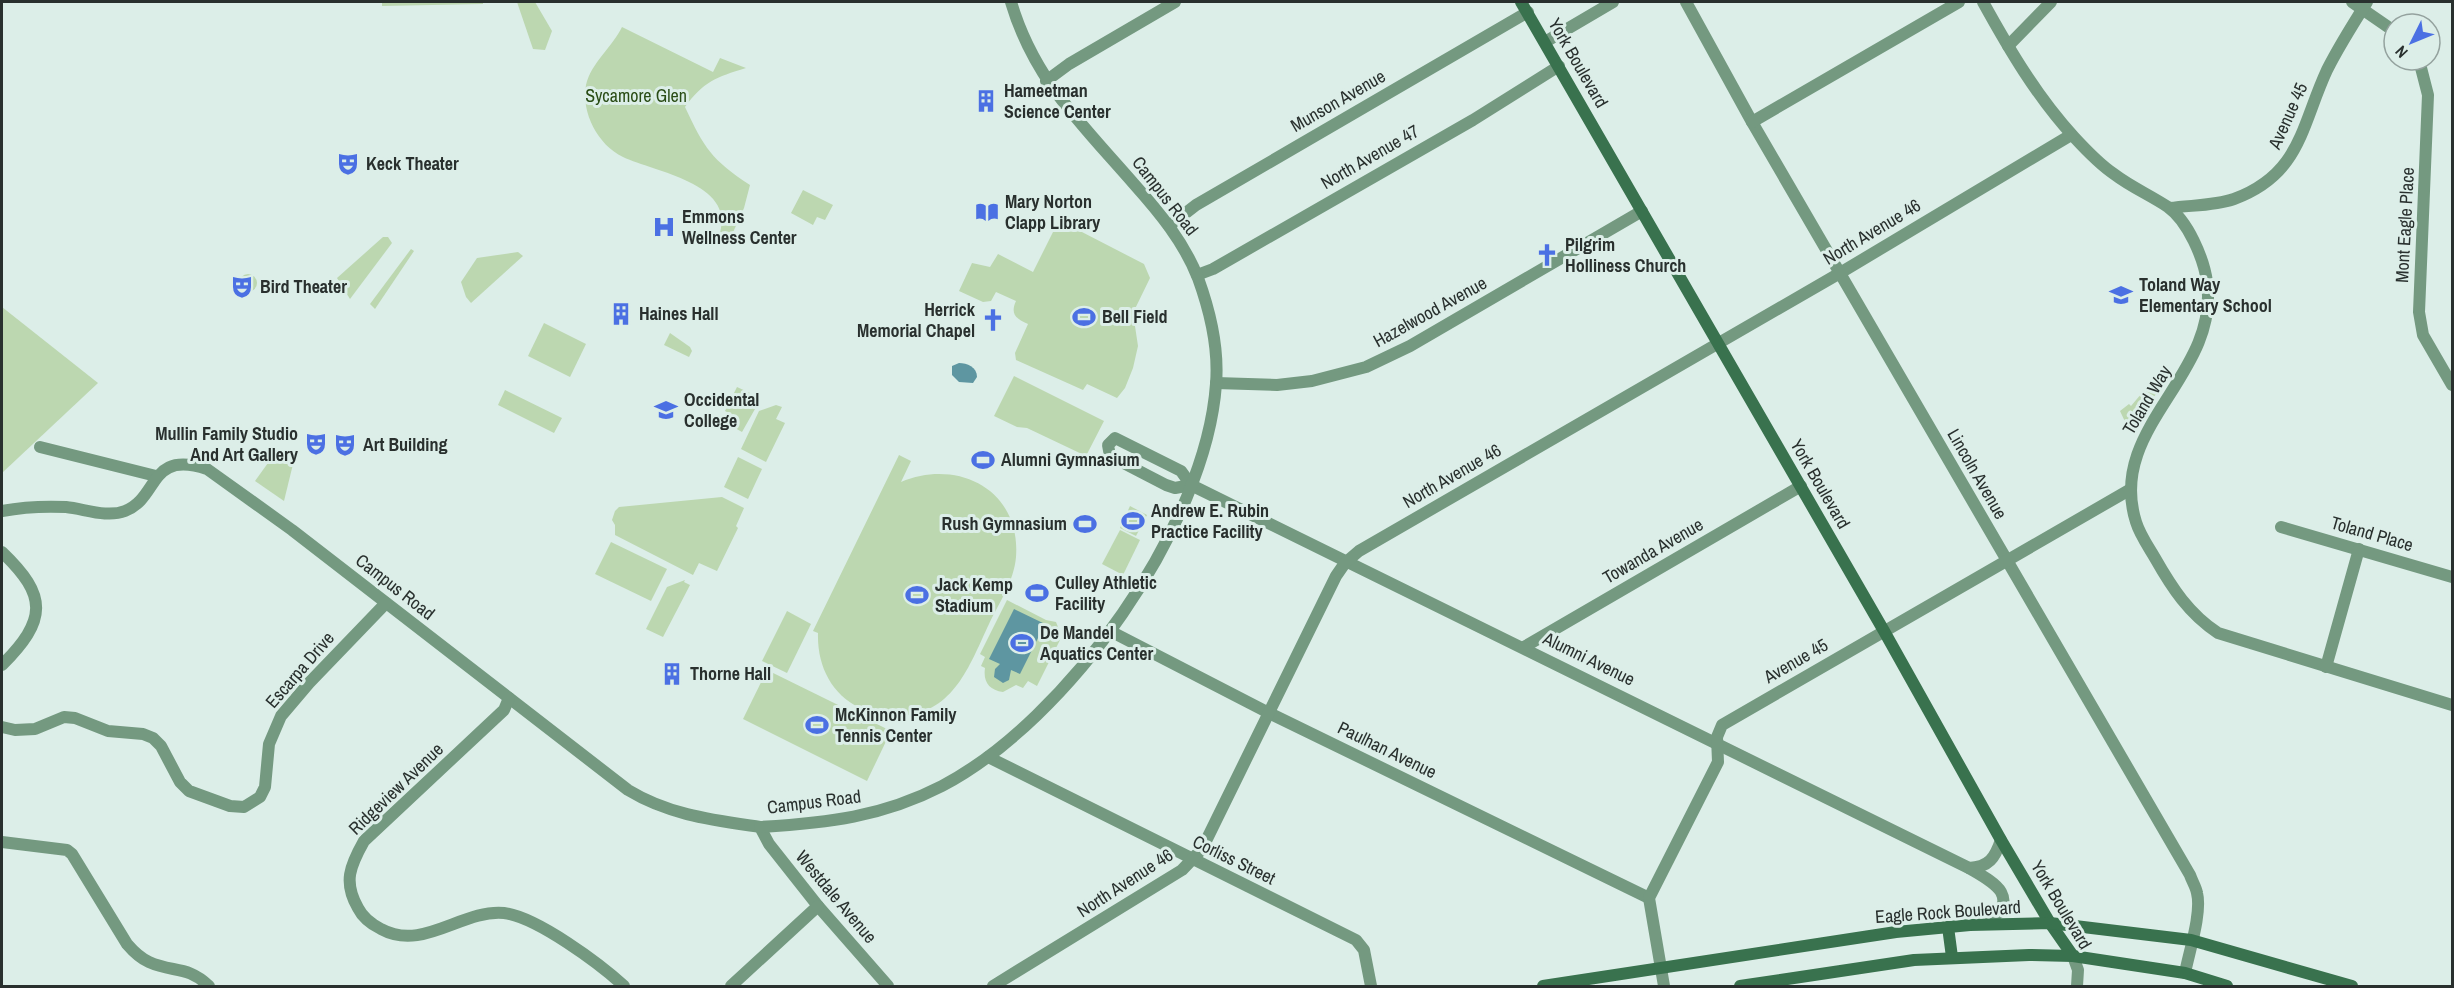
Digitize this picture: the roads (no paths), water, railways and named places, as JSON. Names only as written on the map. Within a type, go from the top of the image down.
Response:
[{"type":"main road","name":"York Boulevard","points":[[1525,7],[1884,631],[2001,840],[2050,923],[2073,956]]},
{"type":"main road","name":"Eagle Rock Boulevard","points":[[1543,987],[1896,932],[1970,925],[2050,923],[2191,940],[2352,987]]},
{"type":"main road","points":[[1948,927],[1952,957]]},
{"type":"main road","points":[[1740,987],[1895,963],[1952,957],[2029,955],[2073,956],[2185,973],[2227,987]]},
{"type":"street","name":"Campus Road","points":[[156,476],[173,467],[185,465],[207,469],[292,530],[628,790],[648,802],[687,815],[760,827],[837,822],[892,808],[943,786],[988,757],[1067,683],[1110,631],[1151,569],[1191,485],[1208,430],[1216,383],[1213,331],[1197,275],[1183,247],[1169,226],[1046,81],[1018,27],[1011,2]]},
{"type":"street","points":[[1046,81],[1069,64],[1175,2]]},
{"type":"street","points":[[1545,42],[1613,2]]},
{"type":"street","name":"Lincoln Avenue","points":[[1686,2],[1752,122],[2190,875],[2198,893],[2198,917],[2185,973]]},
{"type":"street","points":[[1752,122],[1959,2]]},
{"type":"street","name":"Toland Way","points":[[1983,2],[2038,92],[2072,135],[2112,173],[2170,208],[2188,231],[2203,264],[2208,304],[2200,344],[2144,435],[2132,471],[2131,489],[2134,512],[2143,537],[2180,599],[2202,623],[2218,633],[2452,705]]},
{"type":"street","points":[[2008,46],[2051,2]]},
{"type":"street","points":[[2360,4],[2382,21]]},
{"type":"street","name":"Avenue 45","points":[[2170,208],[2232,200],[2250,192],[2278,173],[2294,153],[2328,69],[2360,4]]},
{"type":"street","name":"Munson Avenue","points":[[1169,226],[1196,205],[1525,7]]},
{"type":"street","name":"North Avenue 47","points":[[1197,275],[1213,269],[1473,120],[1559,66]]},
{"type":"street","name":"Mont Eagle Place","points":[[2423,72],[2428,105],[2419,312],[2423,335],[2452,385]]},
{"type":"street","name":"North Avenue 46","points":[[993,987],[1182,870],[1202,849],[1336,576],[1345,563],[1359,551],[1840,273],[2072,135]]},
{"type":"street","name":"Hazelwood Avenue","points":[[1216,383],[1288,384],[1312,381],[1366,367],[1410,346],[1642,211]]},
{"type":"street","name":"Alumni Avenue","points":[[1191,485],[1174,488],[1166,485],[1110,456],[1108,445],[1115,438],[1181,471],[1191,485],[1345,563],[1524,647],[1970,868],[1996,887],[2002,893],[2003,900],[1998,914],[1991,920],[1970,925]]},
{"type":"street","points":[[2,511],[30,506],[66,507],[115,513],[134,506],[156,476],[40,447]]},
{"type":"street","name":"Towanda Avenue","points":[[1524,647],[1801,486]]},
{"type":"street","name":"Avenue 45","points":[[1649,898],[1718,762],[1718,731],[1722,725],[2131,489]]},
{"type":"street","name":"Toland Place","points":[[2281,527],[2452,577]]},
{"type":"street","points":[[2326,667],[2359,549]]},
{"type":"street","points":[[2,552],[27,578],[37,603],[36,619],[29,633],[2,665]]},
{"type":"street","name":"Escarpa Drive","points":[[2,727],[15,730],[35,729],[64,717],[75,718],[108,731],[143,734],[153,738],[161,746],[180,782],[189,791],[230,806],[244,807],[260,797],[265,787],[269,744],[281,716],[309,683],[386,603]]},
{"type":"street","name":"Paulhan Avenue","points":[[1110,631],[1269,713],[1649,898]]},
{"type":"street","name":"Ridgeview Avenue","points":[[509,698],[504,710],[364,841],[352,861],[349,876],[348,887],[353,900],[361,914],[372,924],[386,932],[400,935],[427,934],[489,914],[505,913],[523,919],[571,946],[624,987]]},
{"type":"street","name":"Corliss Street","points":[[988,757],[1356,940],[1364,950],[1371,987]]},
{"type":"street","name":"Westdale Avenue","points":[[760,827],[769,844],[818,906],[888,987]]},
{"type":"street","points":[[1970,868],[1980,868],[1992,861],[2001,840]]},
{"type":"street","points":[[2,842],[67,849],[136,955],[149,962],[179,968],[194,975],[209,987]]},
{"type":"street","points":[[1649,898],[1664,987]]},
{"type":"street","points":[[731,987],[818,906]]},
{"type":"street","name":"York Boulevard","points":[[2073,956],[2078,970],[2077,987]]},
{"type":"water","points":[[959,363],[973,368],[977,377],[973,383],[959,382],[952,375],[952,366]]},
{"type":"water","points":[[1014,609],[1045,624],[1020,674],[1011,670],[1009,680],[1003,683],[994,677],[995,669],[1000,664],[989,659]]},
{"type":"place","name":"Hameetman Science Center","points":[[986,101]]},
{"type":"place","name":"Keck Theater","points":[[348,164]]},
{"type":"place","name":"Mary Norton Clapp Library","points":[[987,212]]},
{"type":"place","name":"Emmons Wellness Center","points":[[664,227]]},
{"type":"place","name":"Pilgrim Holliness Church","points":[[1547,255]]},
{"type":"place","name":"Bird Theater","points":[[242,287]]},
{"type":"place","name":"Toland Way Elementary School","points":[[2121,295]]},
{"type":"place","name":"Haines Hall","points":[[621,314]]},
{"type":"place","name":"Bell Field","points":[[1084,317]]},
{"type":"place","name":"Herrick Memorial Chapel","points":[[993,320]]},
{"type":"place","name":"Occidental College","points":[[666,410]]},
{"type":"place","name":"Mullin Family Studio And Art Gallery","points":[[316,444]]},
{"type":"place","name":"Art Building","points":[[345,445]]},
{"type":"place","name":"Alumni Gymnasium","points":[[983,460]]},
{"type":"place","name":"Andrew E. Rubin Practice Facility","points":[[1133,521]]},
{"type":"place","name":"Rush Gymnasium","points":[[1085,524]]},
{"type":"place","name":"Culley Athletic Facility","points":[[1037,593]]},
{"type":"place","name":"Jack Kemp Stadium","points":[[917,595]]},
{"type":"place","name":"De Mandel Aquatics Center","points":[[1022,643]]},
{"type":"place","name":"Thorne Hall","points":[[672,674]]},
{"type":"place","name":"McKinnon Family Tennis Center","points":[[817,725]]},
{"type":"park label","name":"Sycamore Glen","points":[[636,96]]}]
